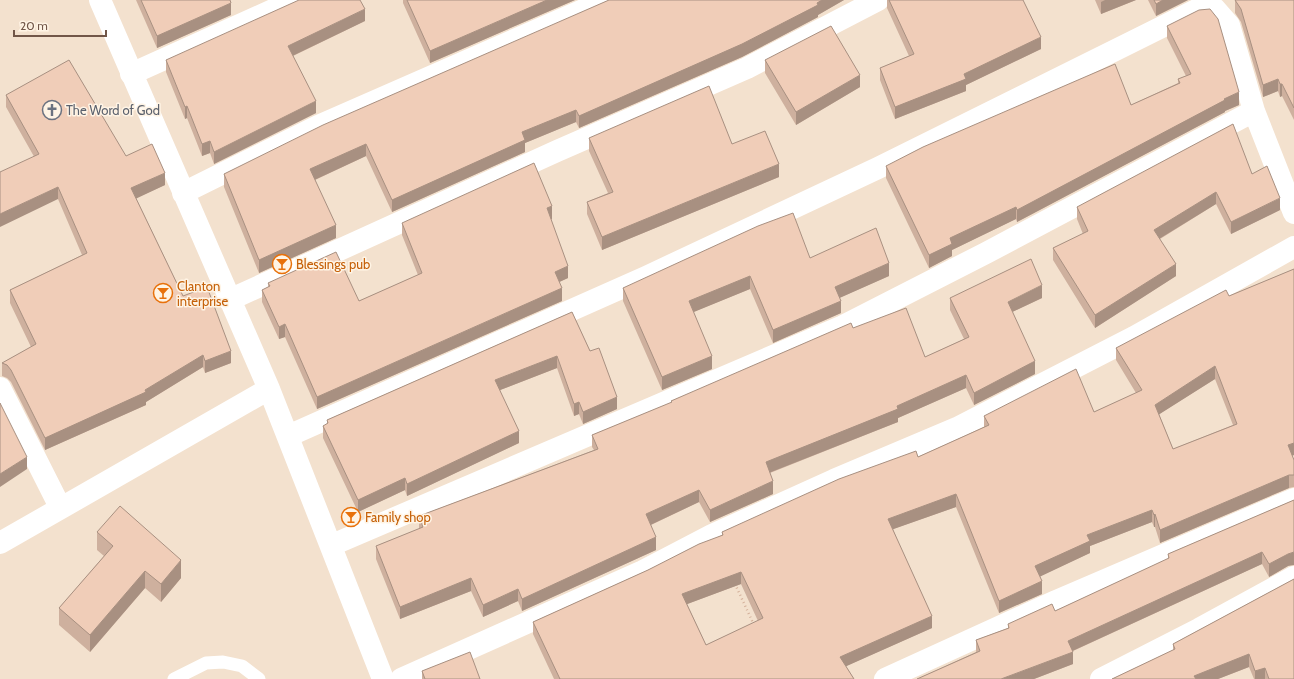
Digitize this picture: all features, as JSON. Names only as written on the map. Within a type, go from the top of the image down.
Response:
[{"type":"street","points":[[100,0],[183,193],[270,389],[383,679]]},
{"type":"street","points":[[131,74],[295,0]]},
{"type":"street","points":[[183,193],[318,126],[606,0]]},
{"type":"street","points":[[230,300],[557,151],[747,68],[878,0]]},
{"type":"street","points":[[288,436],[646,277],[878,168],[1196,10],[1215,9],[1229,25],[1254,111],[1294,213]]},
{"type":"street","points":[[332,545],[843,326],[993,249],[1254,111]]},
{"type":"street","points":[[401,679],[643,571],[712,535],[826,483],[957,428],[1134,337],[1294,248]]},
{"type":"street","points":[[0,388],[60,507]]},
{"type":"street","points":[[0,543],[60,507],[270,389]]},
{"type":"street","points":[[885,679],[1056,601],[1294,500]]},
{"type":"street","points":[[1101,679],[1199,629],[1294,577]]},
{"type":"lane","points":[[174,679],[206,663],[223,662],[242,666],[259,679]]},
{"type":"path","points":[[732,578],[756,629]]},
{"type":"shaded area","points":[[0,0],[1294,0],[1294,679],[0,679]]},
{"type":"building","points":[[141,0],[230,0],[231,3],[157,36]]},
{"type":"building","points":[[299,0],[360,0],[365,9],[288,46],[316,101],[214,152],[210,141],[202,144],[166,60]]},
{"type":"building","points":[[407,0],[547,0],[430,51]]},
{"type":"building","points":[[609,0],[822,0],[817,3],[818,5],[742,44],[579,116],[576,110],[522,132],[525,140],[392,200],[366,144],[310,169],[336,225],[259,260],[224,174],[323,125]]},
{"type":"building","points":[[889,0],[1023,0],[1041,37],[964,74],[966,79],[895,107],[880,68],[914,54]]},
{"type":"building","points":[[1154,0],[1163,0],[1156,4]]},
{"type":"building","points":[[1235,0],[1294,0],[1294,108],[1278,79],[1263,85],[1241,9]]},
{"type":"building","points":[[1210,9],[1218,19],[1239,92],[1017,210],[1016,207],[950,238],[952,244],[929,255],[886,166],[923,147],[1115,64],[1131,105],[1180,83],[1178,79],[1191,74],[1167,26],[1199,10]]},
{"type":"building","points":[[831,26],[860,75],[796,112],[765,60]]},
{"type":"building","points":[[69,60],[126,156],[152,144],[165,173],[131,188],[183,296],[207,287],[231,351],[205,361],[203,355],[145,390],[146,392],[45,438],[11,370],[7,365],[2,363],[36,344],[10,290],[87,253],[58,187],[0,214],[0,172],[39,154],[6,95]]},
{"type":"building","points":[[709,86],[732,144],[765,131],[779,164],[602,237],[587,202],[613,192],[589,138]]},
{"type":"building","points":[[1233,124],[1252,174],[1267,166],[1280,198],[1231,222],[1216,192],[1154,230],[1176,264],[1095,315],[1053,248],[1088,231],[1077,207]]},
{"type":"building","points":[[534,163],[552,206],[547,208],[568,266],[555,272],[562,288],[317,397],[285,324],[279,327],[262,290],[270,286],[268,283],[336,252],[359,301],[422,273],[402,223]]},
{"type":"building","points":[[793,213],[810,258],[876,228],[889,263],[835,287],[841,301],[773,330],[750,276],[689,301],[712,356],[662,377],[623,288],[758,226]]},
{"type":"building","points":[[1031,259],[1042,285],[1008,302],[1035,361],[974,393],[966,375],[897,406],[898,409],[766,462],[773,481],[710,510],[699,490],[646,514],[656,537],[522,599],[518,589],[483,605],[471,578],[400,607],[376,546],[423,527],[419,516],[598,449],[592,435],[672,402],[671,401],[851,323],[853,328],[906,308],[925,357],[969,337],[950,298]]},
{"type":"building","points":[[1294,269],[1294,443],[1288,445],[1294,460],[1294,475],[1289,475],[1160,530],[1155,514],[1154,515],[1152,510],[1087,535],[1090,541],[1035,566],[1042,581],[999,601],[956,494],[888,519],[932,616],[840,657],[854,679],[560,679],[533,622],[648,570],[699,544],[723,535],[722,532],[839,479],[916,451],[918,457],[989,425],[984,416],[1076,369],[1094,412],[1142,390],[1116,348],[1226,290],[1229,296]],"holes":[[[1215,366],[1237,424],[1173,449],[1155,405]],[[741,572],[763,618],[706,645],[682,594]]]},
{"type":"building","points":[[572,312],[590,351],[599,348],[617,397],[583,412],[579,402],[574,404],[557,356],[495,380],[519,431],[407,484],[405,478],[358,500],[323,426],[328,423],[327,420]]},
{"type":"building","points":[[0,403],[27,457],[0,474]]},
{"type":"building","points":[[1294,500],[1294,552],[1269,564],[1262,552],[1068,641],[1073,652],[1001,679],[917,679],[980,651],[976,640],[1009,628],[1008,624],[1052,604],[1055,611],[1169,558],[1168,554]]},
{"type":"building","points":[[120,506],[181,560],[161,584],[145,571],[90,635],[59,608],[113,546],[97,532]]},
{"type":"building","points":[[1294,579],[1294,679],[1269,679],[1265,668],[1255,671],[1249,654],[1194,676],[1196,679],[1112,679],[1175,649],[1173,644]]},
{"type":"building","points":[[470,652],[480,679],[425,679],[422,671]]},
{"type":"place","name":"The Word of God","points":[[52,110]]},
{"type":"place","name":"Blessings pub","points":[[282,264]]},
{"type":"place","name":"Clanton interprise","points":[[163,293]]},
{"type":"place","name":"Family shop","points":[[351,517]]}]
